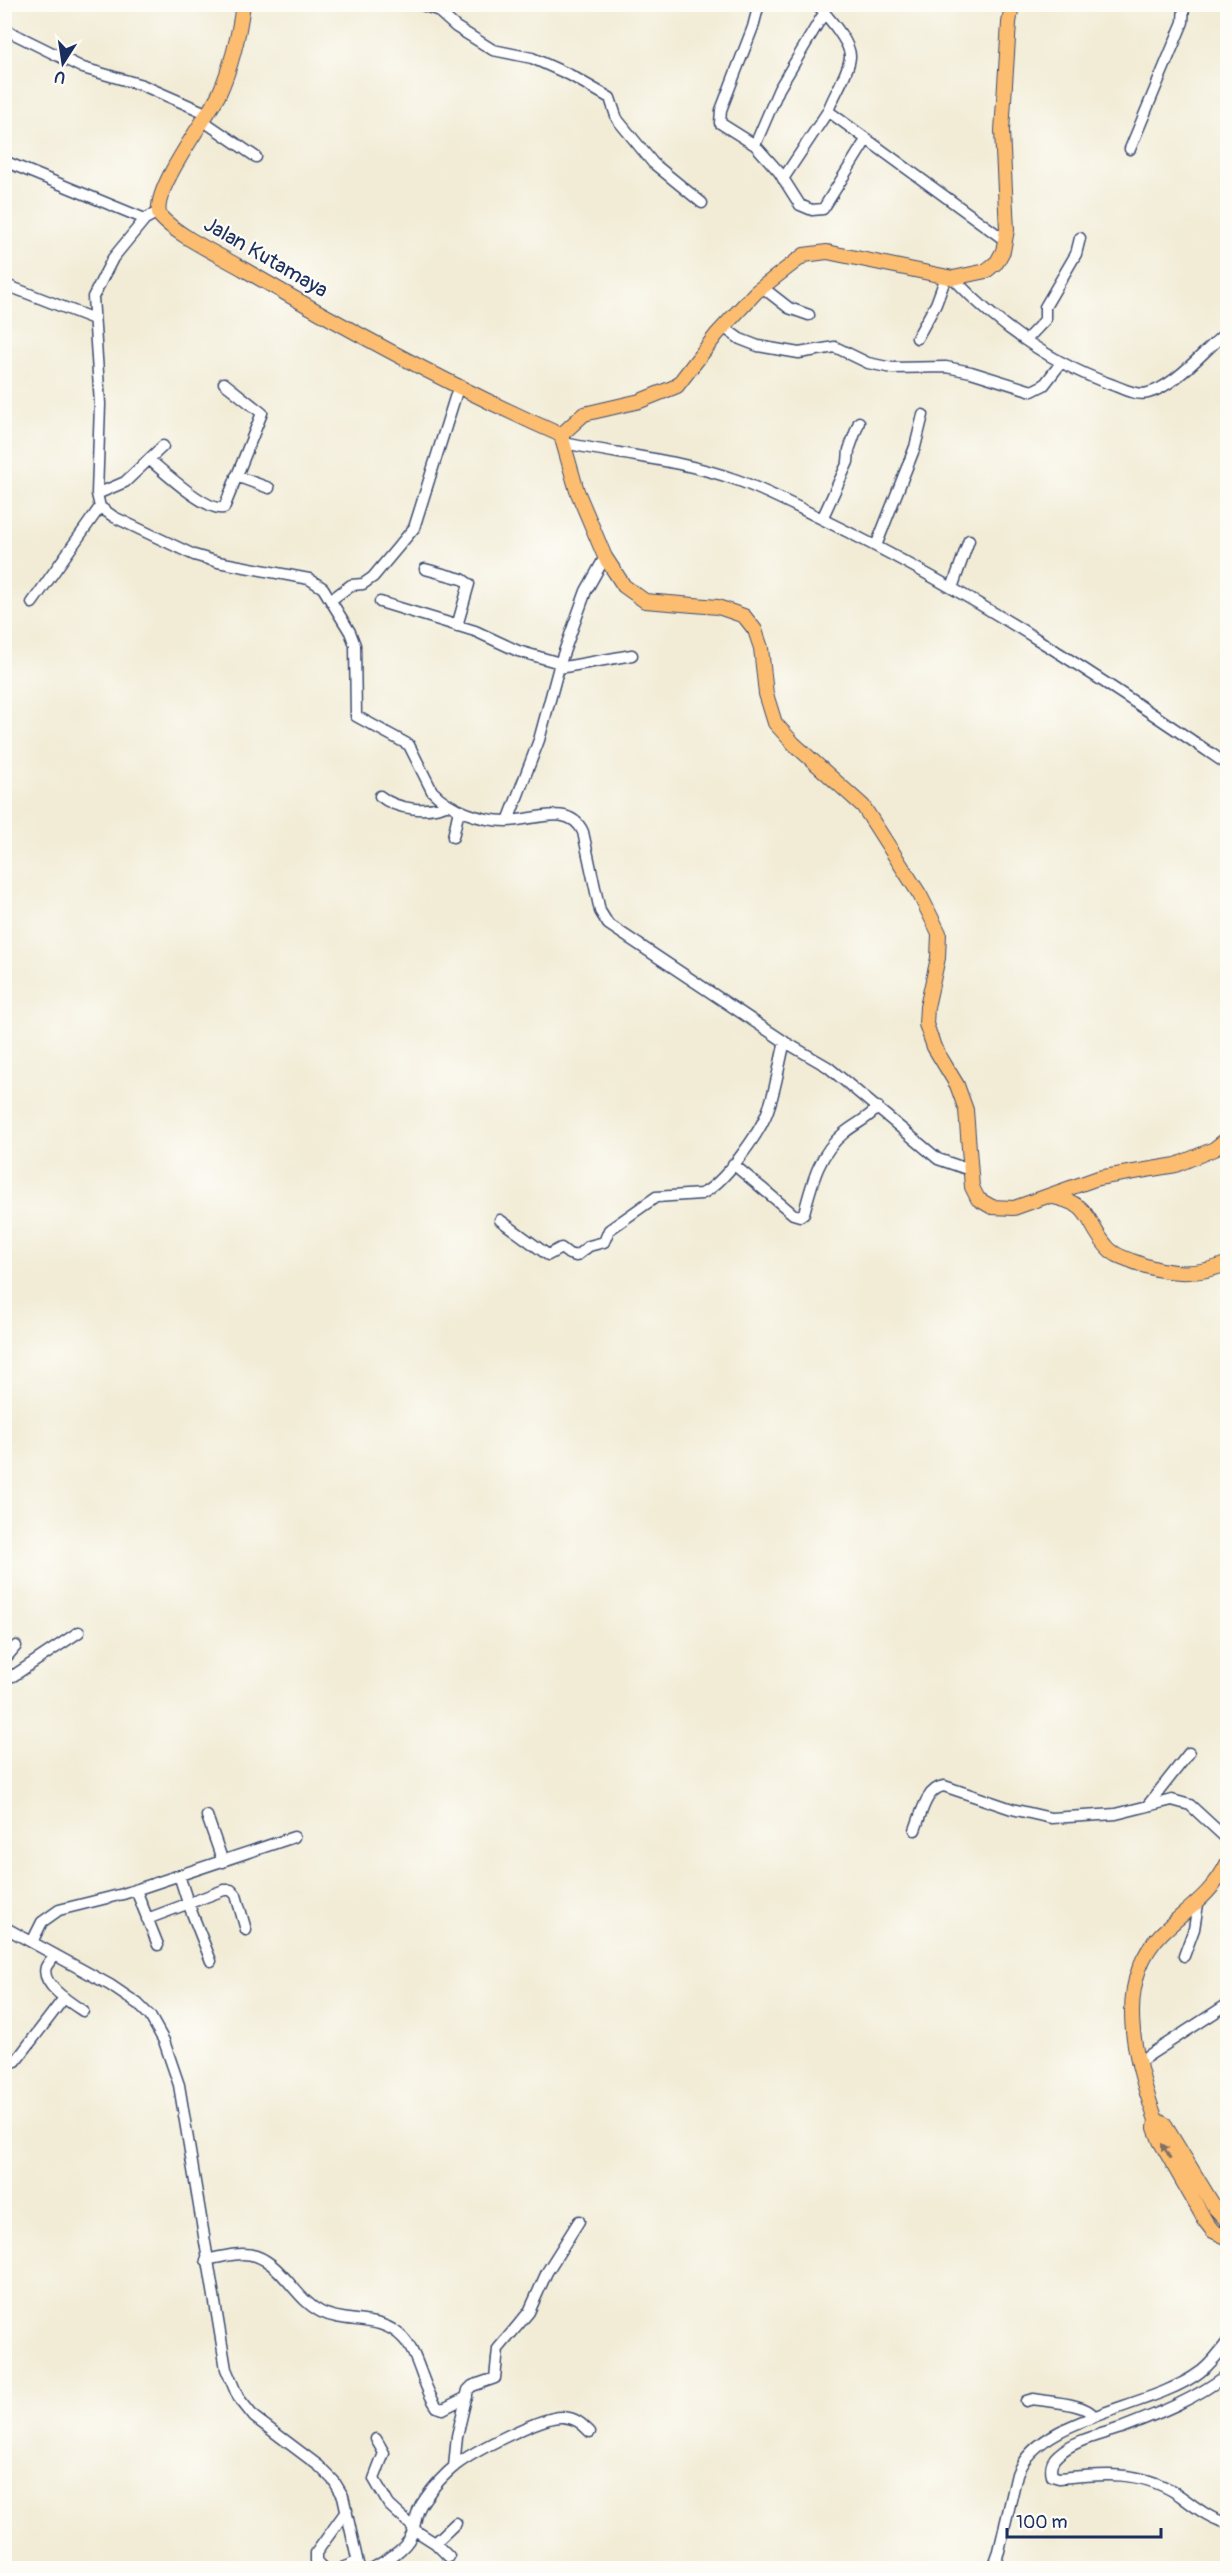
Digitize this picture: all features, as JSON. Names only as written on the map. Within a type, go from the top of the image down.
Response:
[{"type":"main road","points":[[158,212],[163,191],[179,157],[218,95],[231,62],[243,4]]},
{"type":"main road","points":[[1012,4],[1002,131],[1006,184],[1006,242],[997,262],[986,271],[949,278],[836,254],[818,252],[797,260],[762,287],[723,327],[683,380],[669,391],[640,401],[584,414],[562,439],[577,491],[605,557],[624,586],[645,601],[718,607],[744,616],[755,630],[761,648],[766,694],[775,723],[794,744],[863,806],[920,895],[939,933],[938,958],[927,1008],[927,1024],[934,1047],[957,1085],[966,1110],[974,1193],[985,1205],[1003,1209],[1098,1178],[1176,1165],[1214,1149],[1227,1138]]},
{"type":"main road","name":"Jalan Kutamaya","points":[[158,212],[168,224],[268,284],[389,352],[562,439]]},
{"type":"main road","points":[[1080,1206],[1087,1190],[1098,1178]]},
{"type":"main road","points":[[1048,1196],[1080,1206],[1091,1218],[1109,1249],[1140,1264],[1186,1273],[1214,1269],[1227,1263]]},
{"type":"main road","points":[[1226,2237],[1213,2231],[1208,2211],[1188,2175],[1160,2141],[1155,2128],[1156,2120],[1137,2063],[1133,2036],[1133,2005],[1137,1975],[1145,1952],[1162,1933],[1197,1904],[1227,1862]]},
{"type":"main road","points":[[1208,2211],[1227,2222]]},
{"type":"street","points":[[419,4],[437,10],[456,27],[494,50],[532,58],[570,75],[610,98],[617,119],[653,163],[702,203]]},
{"type":"street","points":[[437,10],[454,4]]},
{"type":"street","points":[[759,4],[753,27],[718,119],[722,125],[755,146],[783,179],[800,205],[812,210],[823,209],[866,140]]},
{"type":"street","points":[[1130,149],[1183,22],[1184,4]]},
{"type":"street","points":[[755,146],[779,89],[821,9],[848,47],[850,58],[828,111],[783,179]]},
{"type":"street","points":[[4,29],[83,68],[142,85],[204,117],[256,157]]},
{"type":"street","points":[[828,111],[1006,242]]},
{"type":"street","points":[[4,161],[145,219]]},
{"type":"street","points":[[158,212],[145,219],[113,258],[95,290],[92,305],[100,404],[97,494],[100,507],[114,517],[194,555],[218,562],[309,579],[323,588],[355,645],[356,716],[410,745],[432,791],[448,804],[477,816],[508,821],[554,815],[567,817],[578,823],[583,832],[600,911],[608,924],[785,1042],[828,1067],[878,1107],[925,1150],[949,1164],[970,1170]]},
{"type":"street","points":[[1026,340],[1045,320],[1045,307],[1076,254],[1080,238]]},
{"type":"street","points":[[917,338],[949,278],[1026,340],[1061,363],[1092,378],[1136,393],[1146,394],[1170,381],[1227,330]]},
{"type":"street","points":[[6,285],[94,319]]},
{"type":"street","points":[[762,287],[789,308],[808,315]]},
{"type":"street","points":[[723,327],[740,339],[758,346],[799,353],[835,347],[868,363],[902,368],[946,367],[1032,391],[1044,385],[1061,363]]},
{"type":"street","points":[[150,460],[204,502],[218,509],[224,508],[262,413],[257,406],[224,383]]},
{"type":"street","points":[[331,600],[351,585],[363,584],[373,577],[414,528],[458,388]]},
{"type":"street","points":[[876,546],[915,447],[923,415]]},
{"type":"street","points":[[822,519],[848,462],[849,450],[859,422]]},
{"type":"street","points":[[562,439],[693,466],[771,494],[822,519],[952,588],[1067,657],[1227,765]]},
{"type":"street","points":[[97,494],[125,482],[163,446]]},
{"type":"street","points":[[236,476],[269,488]]},
{"type":"street","points":[[32,603],[100,507]]},
{"type":"street","points":[[952,588],[969,540]]},
{"type":"street","points":[[508,821],[539,740],[559,666],[586,591],[605,557]]},
{"type":"street","points":[[424,569],[462,579],[469,584],[458,626]]},
{"type":"street","points":[[380,602],[458,626],[559,666],[632,656]]},
{"type":"street","points":[[380,796],[412,810],[437,809],[448,804]]},
{"type":"street","points":[[453,837],[459,810]]},
{"type":"street","points":[[500,1220],[548,1255],[561,1248],[568,1254],[576,1256],[589,1246],[604,1242],[609,1230],[651,1199],[660,1196],[703,1193],[730,1168],[748,1144],[768,1110],[785,1042]]},
{"type":"street","points":[[730,1168],[793,1214],[800,1216],[804,1212],[819,1164],[839,1138],[870,1116],[878,1107]]},
{"type":"street","points":[[4,1672],[10,1676],[18,1673],[79,1632]]},
{"type":"street","points":[[4,1660],[16,1646]]},
{"type":"street","points":[[1148,1805],[1189,1753]]},
{"type":"street","points":[[915,1830],[929,1796],[939,1787],[950,1787],[1012,1809],[1052,1818],[1116,1814],[1172,1800],[1190,1805],[1227,1840]]},
{"type":"street","points":[[207,1816],[223,1862]]},
{"type":"street","points":[[32,1942],[42,1922],[59,1910],[136,1890],[294,1837]]},
{"type":"street","points":[[179,1875],[210,1961]]},
{"type":"street","points":[[136,1890],[158,1945]]},
{"type":"street","points":[[147,1918],[225,1890],[231,1890],[236,1895],[246,1930]]},
{"type":"street","points":[[1184,1956],[1194,1929],[1197,1904]]},
{"type":"street","points":[[4,1927],[110,1984],[138,2004],[150,2016],[164,2041],[179,2085],[184,2110],[206,2259],[226,2369],[238,2397],[254,2417],[328,2473],[343,2496],[358,2565],[342,2568]]},
{"type":"street","points":[[54,1955],[46,1967],[46,1974],[57,1993],[83,2011]]},
{"type":"street","points":[[16,2061],[64,1998]]},
{"type":"street","points":[[1137,2063],[1227,2004]]},
{"type":"street","points":[[454,2467],[457,2436],[472,2386],[495,2378],[498,2349],[529,2312],[547,2272],[579,2221]]},
{"type":"street","points":[[206,2259],[247,2254],[264,2260],[275,2268],[298,2295],[318,2310],[335,2317],[381,2324],[399,2335],[409,2346],[423,2382],[437,2407],[443,2409],[467,2397]]},
{"type":"street","points":[[993,2568],[999,2552],[1017,2474],[1025,2457],[1044,2442],[1094,2416],[1155,2396],[1187,2381],[1217,2356],[1227,2341]]},
{"type":"street","points":[[1227,2374],[1163,2411],[1076,2444],[1052,2460],[1050,2472],[1052,2476],[1059,2478],[1114,2474],[1151,2481],[1174,2492],[1203,2512],[1227,2523]]},
{"type":"street","points":[[1026,2401],[1033,2399],[1081,2408],[1094,2416]]},
{"type":"street","points":[[373,2568],[407,2543],[415,2515],[425,2499],[454,2467],[527,2427],[550,2418],[562,2416],[579,2421],[590,2432]]},
{"type":"street","points":[[376,2439],[384,2453],[374,2479],[389,2505],[449,2557]]},
{"type":"street","points":[[323,2568],[316,2561],[316,2553],[346,2510]]},
{"type":"street","points":[[435,2543],[456,2523]]}]
